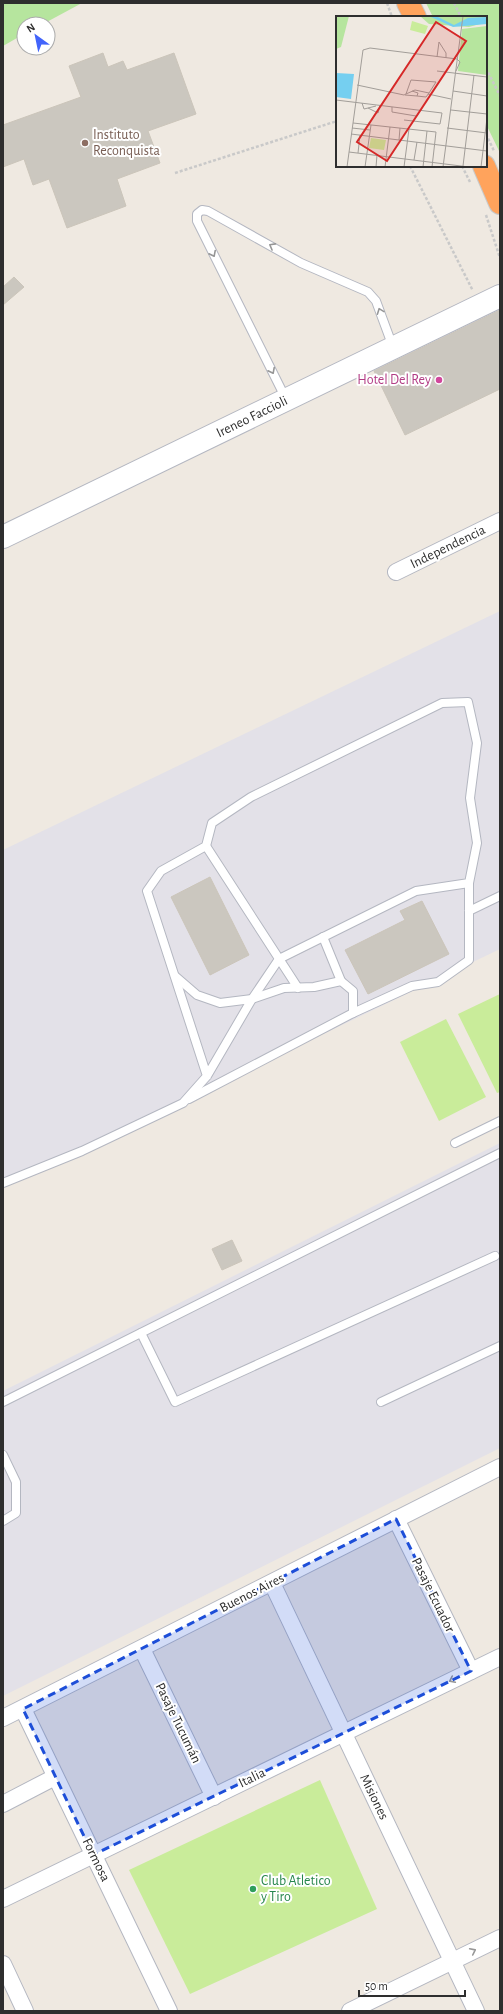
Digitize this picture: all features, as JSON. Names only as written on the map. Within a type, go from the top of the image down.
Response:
[{"type":"highway","points":[[408,3],[414,16]]},
{"type":"highway","points":[[490,162],[500,203]]},
{"type":"street","name":"Ireneo Faccioli","points":[[3,537],[500,296]]},
{"type":"street","name":"Independencia","points":[[396,572],[500,521]]},
{"type":"street","name":"Buenos Aires","points":[[3,1718],[500,1467]]},
{"type":"street","name":"Pasaje Ecuador","points":[[396,1519],[470,1671]]},
{"type":"street","name":"Misiones","points":[[272,1583],[476,2011]]},
{"type":"street","name":"Pasaje Tucumán","points":[[142,1649],[214,1797]]},
{"type":"street","name":"Italia","points":[[3,1899],[500,1657]]},
{"type":"street","name":"Formosa","points":[[23,1709],[55,1778],[169,2011]]},
{"type":"street","points":[[3,1804],[55,1778]]},
{"type":"street","points":[[350,2011],[500,1938]]},
{"type":"street","points":[[3,1964],[25,2011]]},
{"type":"lane","points":[[286,400],[197,221],[197,214],[202,210],[208,211],[301,263],[368,292],[376,300],[394,348]]},
{"type":"lane","points":[[3,1183],[82,1151],[183,1103],[353,1013],[412,986],[438,982],[469,960],[469,883],[477,842],[470,798],[477,743],[468,702],[442,703],[251,797],[212,823],[206,846],[161,871],[147,891],[207,1076]]},
{"type":"lane","points":[[206,846],[298,988]]},
{"type":"lane","points":[[183,1103],[207,1076],[252,999],[279,959],[416,890],[469,883]]},
{"type":"lane","points":[[469,912],[500,896]]},
{"type":"lane","points":[[323,937],[341,981],[353,991],[353,1013]]},
{"type":"lane","points":[[174,976],[198,995],[220,1003],[252,999],[284,988],[314,987],[341,981]]},
{"type":"lane","points":[[455,1143],[500,1121]]},
{"type":"lane","points":[[3,1402],[500,1153]]},
{"type":"lane","points":[[141,1333],[175,1402],[495,1256]]},
{"type":"lane","points":[[381,1402],[500,1346]]},
{"type":"lane","points":[[3,1455],[16,1482],[16,1513],[3,1521]]},
{"type":"path","points":[[387,3],[392,16]]},
{"type":"path","points":[[454,3],[460,16]]},
{"type":"path","points":[[487,70],[500,96]]},
{"type":"path","points":[[175,173],[336,121]]},
{"type":"path","points":[[487,141],[490,162]]},
{"type":"path","points":[[410,167],[480,306]]},
{"type":"highlighted area","points":[[396,1519],[471,1671],[93,1855],[23,1709]]},
{"type":"shaded area","points":[[500,611],[500,949],[3,1188],[3,850]]},
{"type":"shaded area","points":[[500,1143],[500,1448],[3,1696],[3,1391]]},
{"type":"green space","points":[[3,3],[82,3],[56,17],[16,16],[16,39],[3,46]]},
{"type":"green space","points":[[426,3],[500,3],[500,153],[487,126],[487,16],[432,16]]},
{"type":"green space","points":[[500,994],[500,1092],[497,1093],[458,1014]]},
{"type":"green space","points":[[446,1019],[486,1097],[439,1121],[400,1042]]},
{"type":"green space","name":"Club Atletico y Tiro","points":[[320,1780],[377,1909],[190,1994],[129,1870]]},
{"type":"building","name":"Instituto Reconquista","points":[[103,53],[108,67],[123,61],[127,70],[174,53],[196,114],[148,131],[160,163],[117,179],[126,206],[67,228],[49,179],[33,185],[24,159],[3,167],[3,125],[81,97],[69,66]]},
{"type":"building","points":[[14,277],[24,287],[3,305],[3,287]]},
{"type":"building","name":"Hotel Del Rey","points":[[500,310],[500,389],[405,435],[374,371]]},
{"type":"building","points":[[210,877],[249,955],[210,975],[171,897]]},
{"type":"building","points":[[422,901],[449,954],[368,994],[345,950],[405,920],[400,911]]},
{"type":"building","points":[[232,1240],[242,1261],[222,1270],[212,1249]]},
{"type":"place","name":"Instituto Reconquista","points":[[85,143]]},
{"type":"place","name":"Hotel Del Rey","points":[[439,380]]},
{"type":"place","name":"Club Atletico y Tiro","points":[[253,1889]]}]
